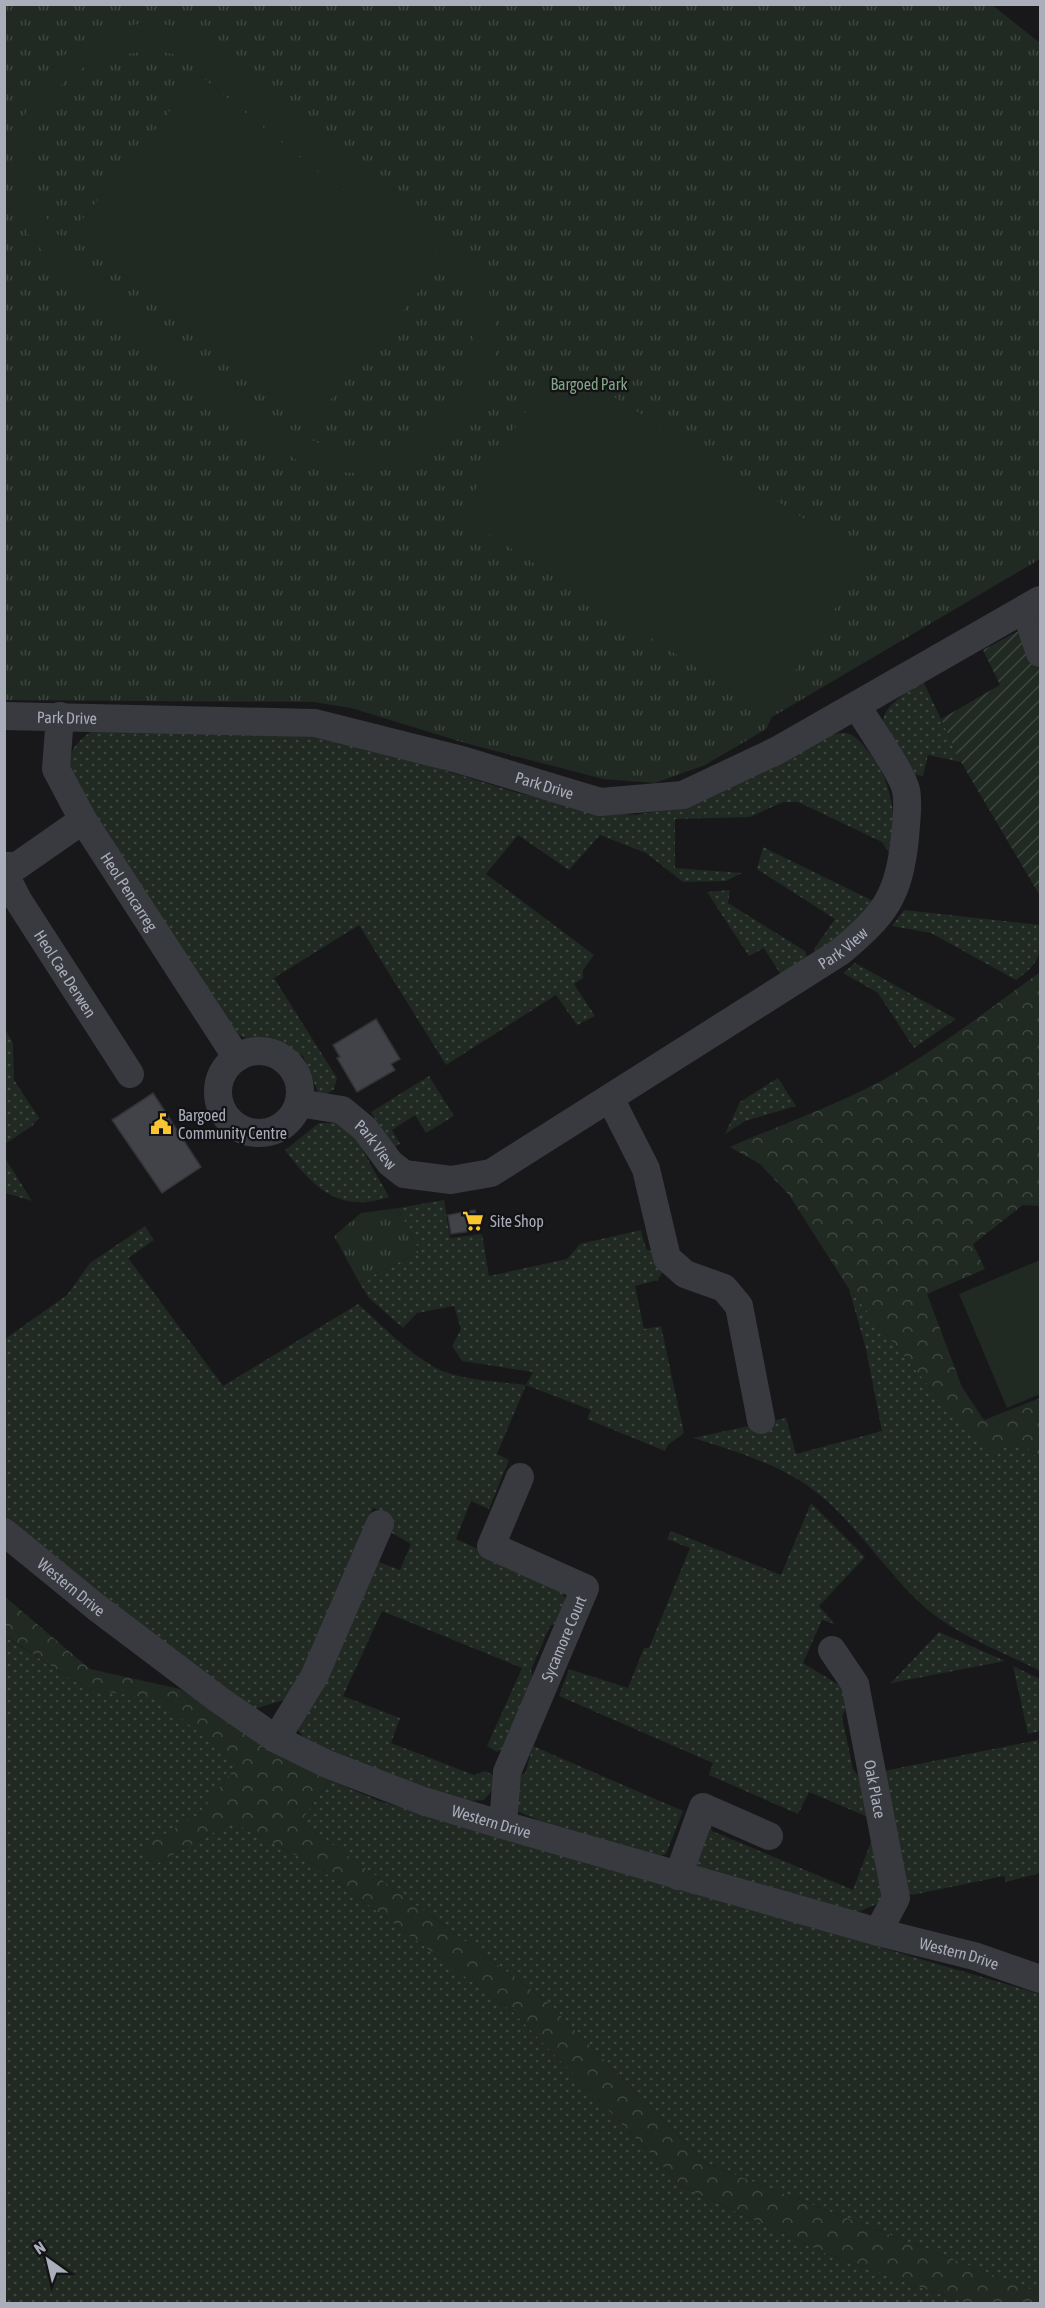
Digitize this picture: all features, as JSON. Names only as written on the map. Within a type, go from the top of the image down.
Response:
[{"type":"street","points":[[1033,604],[1041,653]]},
{"type":"street","name":"Park Drive","points":[[4,716],[315,723],[458,759],[600,802],[683,795],[758,761],[1033,604]]},
{"type":"street","name":"Park View","points":[[299,1103],[342,1110],[365,1129],[390,1163],[404,1174],[451,1180],[491,1173],[840,952],[873,924],[892,897],[902,864],[906,790],[857,706]]},
{"type":"street","name":"Heol Pencarreg","points":[[60,716],[56,769],[83,820],[237,1058]]},
{"type":"street","points":[[4,866],[16,866],[83,820]]},
{"type":"street","name":"Heol Cae Derwen","points":[[4,873],[18,900],[130,1074]]},
{"type":"street","points":[[250,1052],[264,1052],[283,1060],[297,1076],[300,1089],[299,1103],[290,1119],[275,1130],[250,1132],[237,1127],[227,1118],[220,1106],[218,1092],[220,1079],[227,1067],[237,1058],[250,1052]]},
{"type":"street","points":[[610,1098],[646,1169],[668,1258],[686,1274],[724,1288],[739,1306],[761,1420]]},
{"type":"street","name":"Sycamore Court","points":[[503,1826],[507,1773],[585,1588],[491,1546],[520,1477]]},
{"type":"street","points":[[276,1739],[314,1677],[380,1524]]},
{"type":"street","name":"Western Drive","points":[[4,1532],[218,1699],[276,1739],[327,1764],[423,1801],[503,1826],[878,1932],[974,1956],[1041,1979]]},
{"type":"street","name":"Oak Place","points":[[832,1650],[855,1684],[896,1898],[878,1932]]},
{"type":"street","points":[[678,1876],[703,1807],[769,1836]]},
{"type":"green space","name":"Bargoed Park","points":[[991,4],[1040,43],[1040,559],[772,717],[766,729],[705,765],[655,783],[603,779],[465,743],[351,708],[313,702],[5,700],[5,5]]},
{"type":"green space","points":[[151,22],[193,30],[221,47],[453,238],[484,279],[490,295],[495,335],[491,372],[478,404],[457,432],[429,453],[396,467],[359,473],[319,469],[278,450],[49,258],[28,234],[18,205],[15,179],[16,152],[31,100],[44,78],[61,58],[82,42],[107,31]],"holes":[[[158,51],[184,56],[216,71],[436,250],[458,280],[468,300],[473,326],[471,353],[464,379],[451,402],[434,423],[414,439],[389,449],[353,453],[326,446],[293,431],[74,253],[49,222],[42,210],[37,193],[33,167],[34,150],[39,125],[47,104],[59,88],[74,74],[91,64],[111,57]]]},
{"type":"green space","points":[[199,75],[437,269],[309,426],[71,233]]},
{"type":"green space","points":[[558,361],[867,559],[768,713],[459,515]]},
{"type":"green space","points":[[1026,627],[1040,671],[1040,896],[961,762],[941,719],[1000,685],[983,650]]},
{"type":"green space","points":[[923,681],[961,762],[928,755],[923,776],[906,773],[884,730],[883,720],[893,703]]},
{"type":"green space","points":[[96,729],[341,738],[518,793],[598,811],[635,815],[676,808],[823,738],[846,733],[855,737],[865,747],[876,762],[888,788],[894,830],[893,859],[882,842],[798,802],[783,802],[750,817],[675,819],[675,868],[742,873],[726,881],[683,882],[646,853],[600,835],[569,870],[518,835],[486,874],[594,955],[583,970],[583,978],[574,984],[595,1016],[577,1025],[556,995],[446,1065],[359,925],[274,978],[337,1078],[334,1089],[327,1094],[318,1092],[303,1056],[267,1044],[252,1043],[231,1029],[67,772],[69,758],[75,746]]},
{"type":"green space","points":[[763,847],[873,901],[863,917],[815,954],[814,949],[835,919],[757,869]]},
{"type":"green space","points":[[730,890],[728,903],[805,951],[808,959],[781,975],[764,948],[749,956],[707,892]]},
{"type":"green space","points":[[904,910],[1040,925],[1038,957],[1035,963],[1016,980],[931,933],[892,926]]},
{"type":"green space","points":[[855,963],[956,1019],[914,1048],[878,993],[843,973]]},
{"type":"green space","points":[[1040,972],[1040,1206],[1023,1205],[973,1244],[985,1269],[927,1294],[962,1387],[984,1420],[1040,1398],[1040,1460],[1022,1443],[990,1451],[933,1391],[849,1289],[789,1195],[760,1164],[730,1147],[825,1108],[881,1081],[942,1043]]},
{"type":"green space","points":[[5,1029],[13,1043],[14,1080],[39,1118],[32,1126],[5,1144]]},
{"type":"green space","points":[[429,1076],[454,1116],[426,1133],[415,1115],[392,1130],[400,1144],[393,1148],[371,1112]]},
{"type":"green space","points":[[778,1078],[796,1106],[745,1121],[725,1134],[740,1102]]},
{"type":"green space","points":[[319,1123],[337,1123],[353,1133],[389,1197],[372,1201],[342,1200],[317,1186],[306,1176],[285,1150]]},
{"type":"green space","points":[[5,1158],[32,1201],[5,1193]]},
{"type":"green space","points":[[444,1200],[450,1238],[482,1234],[489,1276],[567,1259],[580,1244],[641,1230],[646,1249],[656,1253],[663,1271],[658,1280],[635,1286],[644,1329],[661,1326],[684,1433],[668,1445],[665,1451],[587,1419],[591,1410],[526,1385],[533,1372],[462,1361],[452,1346],[461,1329],[454,1306],[417,1313],[403,1328],[369,1298],[359,1282],[420,1252],[398,1208]]},
{"type":"green space","points":[[398,1208],[420,1252],[359,1282],[334,1236],[361,1213]]},
{"type":"green space","points":[[145,1226],[154,1240],[128,1258],[223,1386],[358,1304],[404,1346],[444,1372],[467,1378],[526,1385],[497,1454],[509,1460],[489,1509],[471,1501],[456,1539],[561,1587],[568,1608],[562,1621],[550,1626],[531,1670],[535,1686],[507,1745],[497,1752],[487,1746],[522,1668],[382,1611],[343,1696],[400,1718],[391,1743],[474,1775],[485,1771],[495,1776],[495,1787],[484,1800],[468,1801],[361,1768],[310,1745],[296,1728],[374,1560],[400,1570],[411,1544],[385,1529],[387,1512],[373,1508],[306,1668],[284,1700],[254,1709],[178,1659],[5,1518],[5,1339],[67,1295],[90,1263]]},
{"type":"green space","points":[[1040,1260],[1040,1394],[1007,1408],[959,1294]]},
{"type":"green space","points":[[849,1289],[933,1391],[990,1450],[1022,1443],[1040,1460],[1040,1671],[968,1636],[928,1610],[902,1584],[854,1528],[828,1502],[798,1479],[729,1449],[693,1438],[786,1418],[796,1454],[882,1431],[866,1349]]},
{"type":"green space","points":[[811,1503],[865,1557],[819,1606],[835,1624],[822,1620],[803,1663],[844,1688],[849,1701],[842,1717],[853,1769],[859,1777],[868,1817],[809,1792],[798,1814],[709,1775],[713,1763],[559,1696],[569,1669],[628,1688],[644,1648],[649,1648],[690,1548],[667,1539],[671,1531],[781,1575]]},
{"type":"green space","points":[[4,1596],[90,1669],[180,1689],[330,1780],[301,1821],[544,1999],[707,2164],[1040,2293],[1040,2303],[965,2303],[827,2254],[683,2187],[513,2012],[316,1866],[233,1822],[154,1865],[141,1847],[197,1816],[238,1764],[157,1699],[87,1689],[5,1636]]},
{"type":"green space","points":[[939,1632],[1005,1661],[891,1683]]},
{"type":"green space","points":[[4,1636],[87,1689],[157,1698],[238,1764],[197,1816],[142,1847],[154,1865],[233,1822],[316,1866],[513,2012],[683,2187],[827,2254],[965,2303],[5,2303]]},
{"type":"green space","points":[[1013,1666],[1040,1679],[1040,1731],[1028,1734]]},
{"type":"green space","points":[[1038,1740],[1040,1752],[1040,1873],[1006,1882],[1004,1876],[912,1895],[901,1886],[884,1771]]},
{"type":"green space","points":[[533,1746],[683,1811],[666,1854],[657,1857],[545,1823],[517,1811],[516,1774],[525,1774]]},
{"type":"green space","points":[[330,1780],[379,1801],[1040,1994],[1040,2293],[707,2164],[544,1999],[301,1821]]},
{"type":"green space","points":[[710,1823],[712,1831],[853,1890],[872,1839],[884,1888],[879,1903],[856,1913],[701,1869],[693,1862]]},
{"type":"building","points":[[376,1019],[400,1059],[391,1064],[395,1070],[357,1092],[337,1058],[340,1057],[333,1045]]},
{"type":"building","points":[[153,1093],[201,1167],[162,1193],[112,1120]]},
{"type":"building","points":[[475,1210],[478,1230],[451,1234],[448,1215]]},
{"type":"place","name":"Bargoed Community Centre","points":[[161,1124]]},
{"type":"place","name":"Site Shop","points":[[473,1221]]}]
